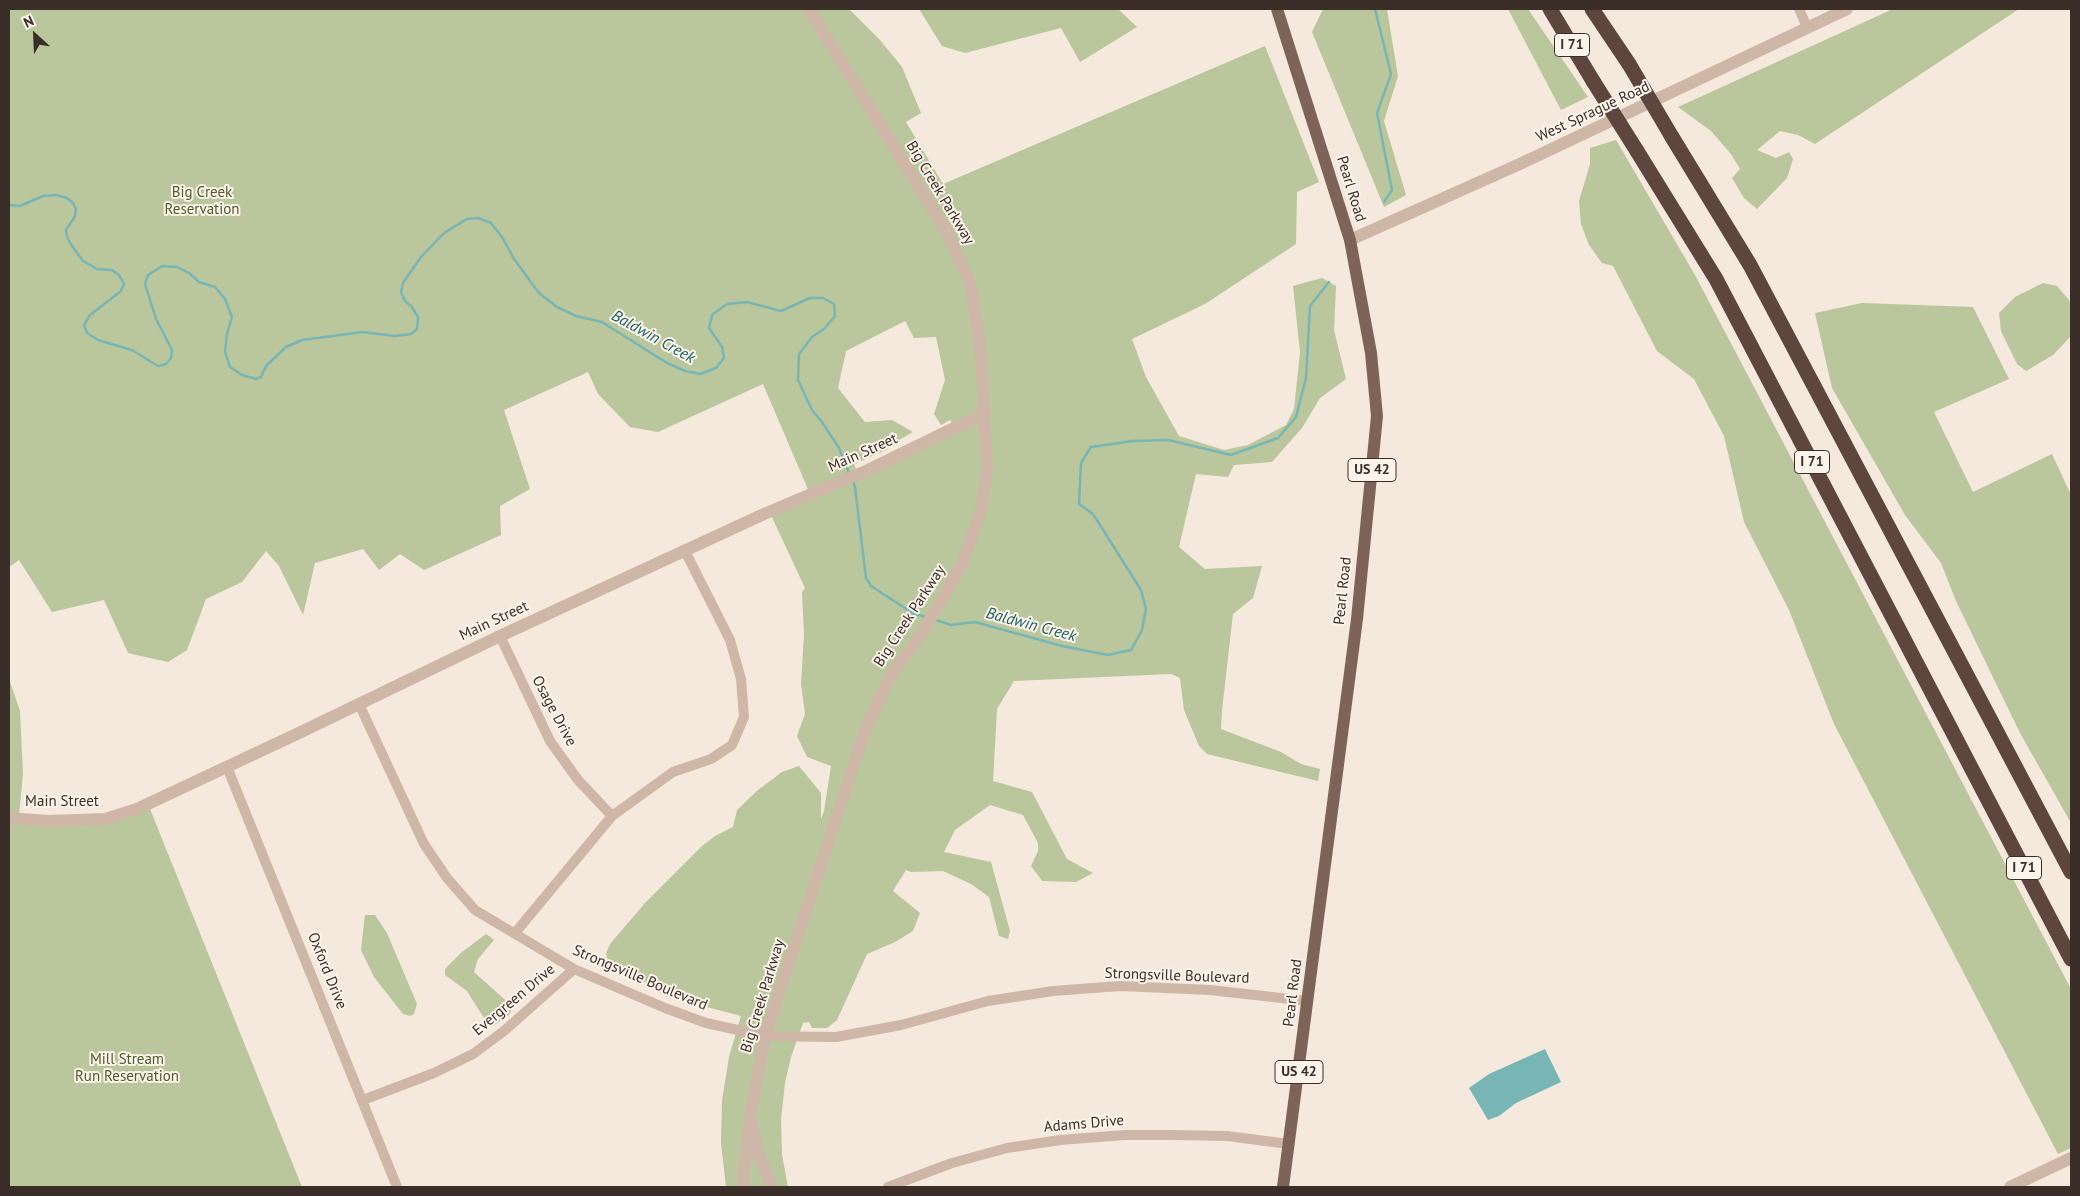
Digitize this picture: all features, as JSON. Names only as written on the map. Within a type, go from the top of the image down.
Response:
[{"type":"highway","name":"I 71","points":[[1550,9],[1716,279],[2071,959]]},
{"type":"highway","name":"I 71","points":[[1592,9],[1629,64],[1750,265],[2071,872]]},
{"type":"main road","name":"Pearl Road","points":[[1276,9],[1350,240],[1371,353],[1377,416],[1357,619],[1283,1187]]},
{"type":"street","name":"Big Creek Parkway","points":[[744,1187],[743,1174],[750,1118],[765,1036],[863,736],[891,675],[924,630],[962,564],[981,511],[987,469],[981,355],[973,297],[968,278],[946,231],[809,9]]},
{"type":"street","points":[[1799,9],[1807,27]]},
{"type":"street","name":"West Sprague Road","points":[[1350,240],[1522,163],[1847,9]]},
{"type":"street","name":"Main Street","points":[[9,818],[48,821],[105,819],[136,809],[500,636],[764,514],[868,470],[985,413]]},
{"type":"street","points":[[515,933],[612,816],[673,772],[711,759],[732,745],[744,717],[741,679],[730,640],[685,551]]},
{"type":"street","name":"Osage Drive","points":[[500,636],[550,741],[578,780],[612,816]]},
{"type":"street","name":"Strongsville Boulevard","points":[[359,704],[424,844],[475,910],[574,969],[665,1008],[706,1023],[765,1036],[836,1037],[901,1025],[988,1001],[1061,990],[1120,986],[1210,990],[1308,1001]]},
{"type":"street","name":"Oxford Drive","points":[[227,767],[397,1187]]},
{"type":"street","name":"Evergreen Drive","points":[[363,1100],[434,1073],[472,1054],[504,1032],[574,969]]},
{"type":"street","name":"Big Creek Parkway","points":[[750,1118],[759,1155],[772,1187]]},
{"type":"street","name":"Adams Drive","points":[[888,1187],[952,1163],[1007,1148],[1060,1140],[1125,1135],[1172,1135],[1227,1136],[1289,1144]]},
{"type":"street","points":[[2010,1187],[2071,1158]]},
{"type":"green space","name":"Big Creek Reservation","points":[[9,9],[849,9],[880,40],[902,67],[921,113],[906,122],[943,184],[1265,46],[1319,182],[1297,192],[1296,244],[1205,304],[1132,339],[1146,377],[1179,436],[1224,450],[1248,445],[1286,425],[1294,409],[1300,352],[1293,286],[1322,278],[1336,286],[1334,330],[1346,379],[1320,398],[1302,428],[1272,462],[1234,465],[1228,477],[1196,474],[1179,547],[1205,569],[1262,566],[1253,598],[1233,614],[1221,729],[1281,752],[1301,764],[1320,769],[1318,781],[1207,754],[1199,746],[1184,710],[1180,678],[1171,674],[1014,681],[997,709],[993,781],[1032,792],[1067,859],[1093,873],[1076,882],[1042,881],[1031,866],[1038,851],[1038,843],[1023,815],[990,805],[955,830],[944,852],[991,862],[1010,931],[1008,939],[999,936],[989,897],[971,884],[943,871],[911,872],[906,870],[893,891],[920,913],[913,931],[895,942],[867,954],[837,1020],[827,1028],[812,1028],[809,1022],[803,1023],[791,1057],[785,1083],[781,1119],[782,1155],[788,1187],[726,1187],[721,1143],[722,1100],[729,1057],[741,1016],[707,1007],[664,991],[614,967],[608,961],[606,953],[610,944],[645,903],[702,846],[715,836],[733,827],[737,810],[758,790],[782,772],[799,766],[821,793],[821,819],[824,811],[831,766],[807,757],[797,736],[805,714],[801,684],[804,635],[802,592],[805,588],[770,513],[810,494],[763,384],[658,432],[630,427],[598,394],[588,372],[504,410],[530,489],[500,506],[501,535],[424,570],[400,554],[379,570],[363,549],[315,563],[303,615],[279,566],[266,551],[242,582],[206,599],[187,650],[168,662],[128,653],[104,600],[52,612],[19,560],[9,567]],"holes":[[[905,321],[914,338],[936,337],[945,380],[934,414],[941,425],[950,420],[954,427],[857,472],[854,464],[886,450],[892,444],[913,432],[892,420],[865,422],[838,388],[846,351]]]},
{"type":"green space","points":[[919,9],[1118,9],[1137,27],[1080,62],[1061,28],[965,53],[942,46]]},
{"type":"green space","points":[[1323,9],[1387,9],[1398,76],[1384,121],[1406,195],[1384,207],[1312,32]]},
{"type":"green space","points":[[1508,9],[1528,9],[1588,97],[1561,110]]},
{"type":"green space","points":[[1893,9],[2019,9],[1815,144],[1798,135],[1780,131],[1757,150],[1776,158],[1789,152],[1793,159],[1787,178],[1757,209],[1744,198],[1732,178],[1740,169],[1731,154],[1711,131],[1678,107]]},
{"type":"green space","points":[[1616,140],[1695,275],[2071,989],[2071,1148],[2058,1154],[1834,724],[1789,610],[1744,522],[1724,436],[1694,379],[1657,351],[1613,266],[1602,263],[1589,245],[1581,224],[1579,201],[1590,164],[1590,148]]},
{"type":"green space","points":[[2043,283],[2057,286],[2069,300],[2071,306],[2071,336],[2053,355],[2026,371],[2017,364],[2001,331],[1999,313],[2015,297]]},
{"type":"green space","points":[[1862,303],[1973,307],[2009,379],[1934,412],[1973,492],[2052,454],[2071,495],[2071,823],[2020,733],[1956,601],[1941,563],[1905,515],[1832,388],[1815,313]]},
{"type":"green space","points":[[9,679],[20,711],[23,774],[19,815],[9,814]]},
{"type":"green space","name":"Mill Stream Run Reservation","points":[[148,804],[302,1187],[9,1187],[9,818],[105,824]]},
{"type":"green space","points":[[365,915],[375,915],[387,933],[417,1004],[414,1014],[410,1016],[403,1014],[374,977],[361,950]]},
{"type":"green space","points":[[486,934],[494,940],[478,959],[474,972],[513,1007],[509,1015],[493,1026],[482,1015],[467,991],[445,975],[445,969],[462,952]]},
{"type":"water","points":[[1545,1049],[1561,1082],[1516,1103],[1499,1116],[1488,1120],[1469,1088],[1489,1074]]},
{"type":"waterway","name":"Baldwin Creek","points":[[1375,9],[1391,74],[1377,113],[1392,190],[1384,202]]},
{"type":"waterway","name":"Baldwin Creek","points":[[9,205],[20,206],[43,196],[56,195],[67,198],[76,209],[75,216],[66,230],[67,237],[72,246],[83,261],[97,269],[112,270],[119,275],[124,284],[121,291],[90,315],[84,325],[87,333],[98,340],[132,350],[158,366],[166,364],[171,358],[172,350],[156,319],[145,284],[148,275],[162,266],[177,267],[189,273],[199,282],[215,287],[225,299],[232,317],[227,334],[225,352],[230,367],[242,375],[256,379],[261,377],[266,366],[286,347],[302,340],[363,332],[395,336],[411,334],[417,329],[418,317],[411,306],[405,301],[401,292],[403,283],[421,257],[444,233],[467,219],[478,218],[491,223],[539,293],[557,307],[576,316],[602,322],[667,363],[685,371],[700,374],[716,368],[724,358],[722,347],[709,328],[712,315],[727,304],[747,302],[781,311],[810,298],[823,298],[834,304],[835,316],[824,329],[812,337],[799,354],[798,380],[812,410],[839,448],[849,473]]},
{"type":"waterway","name":"Baldwin Creek","points":[[936,620],[951,625],[975,622],[1062,646],[1108,655],[1131,650],[1142,630],[1146,609],[1141,590],[1093,514],[1079,504],[1081,463],[1091,447],[1133,441],[1168,440],[1231,455],[1278,438],[1296,417],[1306,378],[1310,306],[1329,282]]},
{"type":"waterway","name":"Baldwin Creek","points":[[853,480],[866,578],[871,586],[914,614],[926,617]]}]
